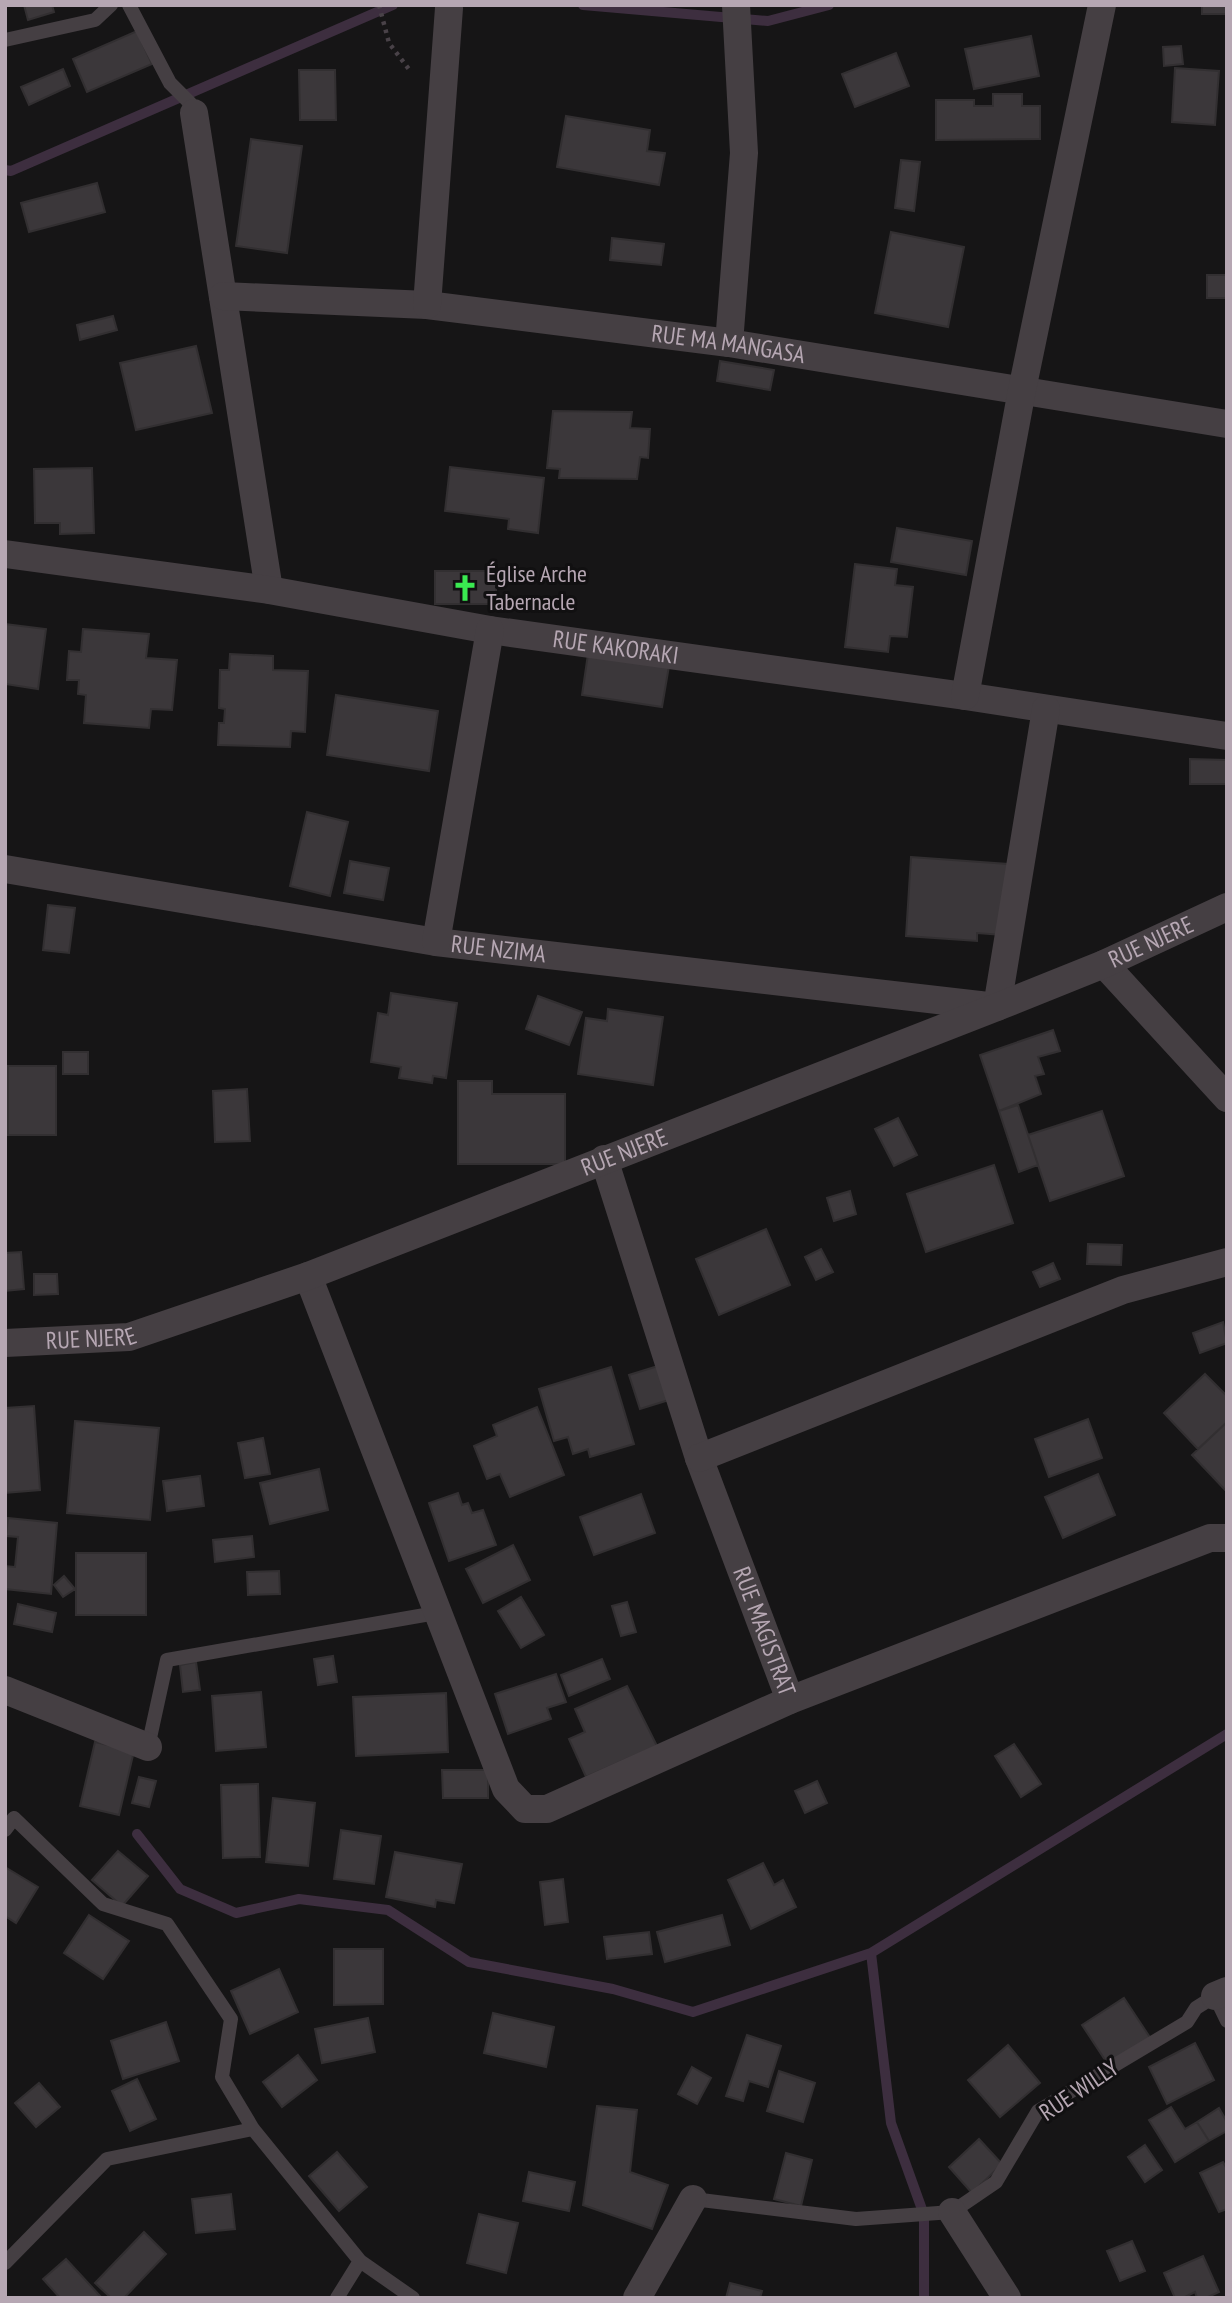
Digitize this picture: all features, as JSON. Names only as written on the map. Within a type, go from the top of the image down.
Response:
[{"type":"street","points":[[729,343],[744,153],[736,5]]},
{"type":"street","points":[[965,696],[1022,390],[1102,5]]},
{"type":"street","points":[[427,305],[449,8]]},
{"type":"street","points":[[192,108],[268,590]]},
{"type":"street","name":"RUE MA MANGASA","points":[[223,296],[427,305],[729,343],[1227,424]]},
{"type":"street","name":"RUE KAKORAKI","points":[[5,554],[268,590],[490,630],[965,696],[1227,736]]},
{"type":"street","points":[[436,942],[490,630]]},
{"type":"street","points":[[997,1007],[1045,709]]},
{"type":"street","name":"RUE NZIMA","points":[[5,869],[436,942],[997,1007]]},
{"type":"street","name":"RUE NJERE","points":[[5,1343],[128,1337],[308,1276],[997,1007],[1104,964],[1227,907]]},
{"type":"street","points":[[1104,964],[1227,1098]]},
{"type":"street","name":"RUE MAGISTRAT","points":[[604,1159],[699,1458],[790,1700],[1210,1538],[1227,1538]]},
{"type":"street","points":[[699,1458],[1123,1290],[1227,1262]]},
{"type":"street","points":[[308,1276],[506,1789],[525,1809],[547,1809],[790,1700]]},
{"type":"street","points":[[5,1690],[148,1747]]},
{"type":"street","points":[[637,2298],[693,2199]]},
{"type":"street","points":[[952,2212],[1007,2298]]},
{"type":"lane","points":[[5,40],[95,20],[111,5]]},
{"type":"lane","points":[[129,5],[170,83],[192,108]]},
{"type":"lane","points":[[148,1747],[167,1660],[436,1613]]},
{"type":"lane","points":[[10,1824],[103,1904],[167,1924],[231,2020],[222,2077],[253,2129],[360,2261],[413,2298]]},
{"type":"lane","name":"RUE WILLY","points":[[952,2212],[996,2182],[1038,2111],[1187,2022],[1196,2008],[1223,2003]]},
{"type":"lane","points":[[5,2263],[107,2159],[253,2129]]},
{"type":"lane","points":[[693,2199],[856,2219],[952,2212]]},
{"type":"lane","points":[[337,2298],[360,2261]]},
{"type":"path","points":[[379,5],[389,43],[442,112]]},
{"type":"building","points":[[24,5],[52,5],[54,12],[28,20]]},
{"type":"building","points":[[1202,5],[1227,5],[1227,14],[1202,14]]},
{"type":"building","points":[[137,31],[152,64],[87,92],[73,59]]},
{"type":"building","points":[[1031,36],[1039,76],[974,89],[965,49]]},
{"type":"building","points":[[1181,46],[1183,64],[1164,66],[1163,47]]},
{"type":"building","points":[[896,53],[909,86],[855,107],[842,74]]},
{"type":"building","points":[[1175,68],[1219,71],[1215,125],[1172,122]]},
{"type":"building","points":[[63,69],[70,86],[29,105],[21,87]]},
{"type":"building","points":[[299,70],[335,70],[336,120],[300,120]]},
{"type":"building","points":[[993,94],[1022,94],[1022,106],[1040,106],[1040,139],[936,140],[936,100],[974,100],[974,106],[993,106]]},
{"type":"building","points":[[566,116],[650,130],[647,151],[665,153],[659,185],[557,167]]},
{"type":"building","points":[[251,139],[302,146],[287,253],[236,246]]},
{"type":"building","points":[[901,160],[920,162],[914,211],[895,208]]},
{"type":"building","points":[[97,183],[105,212],[29,232],[21,203]]},
{"type":"building","points":[[891,232],[964,247],[948,327],[875,313]]},
{"type":"building","points":[[612,238],[664,244],[661,265],[610,260]]},
{"type":"building","points":[[1207,275],[1227,275],[1227,298],[1207,298]]},
{"type":"building","points":[[113,316],[117,330],[80,340],[77,325]]},
{"type":"building","points":[[196,346],[212,413],[136,430],[120,363]]},
{"type":"building","points":[[720,361],[774,370],[770,390],[717,381]]},
{"type":"building","points":[[553,411],[632,412],[630,428],[650,429],[648,458],[640,457],[637,479],[559,478],[560,469],[547,468]]},
{"type":"building","points":[[450,467],[544,478],[538,533],[508,529],[509,519],[445,511]]},
{"type":"building","points":[[92,468],[94,533],[60,534],[60,523],[35,523],[34,469]]},
{"type":"building","points":[[897,528],[972,541],[966,575],[891,562]]},
{"type":"building","points":[[855,564],[897,569],[895,585],[913,587],[907,637],[890,636],[888,652],[845,647]]},
{"type":"building","name":"Église Arche Tabernacle","points":[[435,571],[496,571],[496,604],[435,604]]},
{"type":"building","points":[[5,624],[46,629],[38,689],[5,684]]},
{"type":"building","points":[[83,629],[149,634],[146,658],[177,660],[172,710],[151,709],[149,728],[84,723],[86,695],[78,694],[79,680],[67,680],[69,651],[81,652]]},
{"type":"building","points":[[230,654],[273,656],[273,670],[308,671],[305,732],[291,731],[290,747],[218,745],[219,723],[224,723],[225,709],[219,708],[220,670],[229,670]]},
{"type":"building","points":[[588,654],[669,666],[662,707],[582,695]]},
{"type":"building","points":[[336,695],[438,711],[429,771],[327,755]]},
{"type":"building","points":[[1190,759],[1226,760],[1226,784],[1190,784]]},
{"type":"building","points":[[307,812],[348,822],[330,896],[290,886]]},
{"type":"building","points":[[911,857],[1008,864],[1002,935],[977,933],[977,941],[906,936]]},
{"type":"building","points":[[350,861],[389,868],[383,900],[344,893]]},
{"type":"building","points":[[48,905],[75,908],[69,953],[43,950]]},
{"type":"building","points":[[391,993],[457,1003],[446,1078],[433,1076],[432,1083],[399,1078],[401,1067],[371,1062],[378,1013],[388,1015]]},
{"type":"building","points":[[538,996],[582,1012],[569,1045],[526,1029]]},
{"type":"building","points":[[608,1009],[663,1017],[653,1085],[578,1074],[586,1018],[607,1021]]},
{"type":"building","points":[[1053,1030],[1060,1051],[1038,1057],[1044,1074],[1035,1076],[1041,1094],[999,1111],[980,1055]]},
{"type":"building","points":[[63,1052],[88,1052],[88,1074],[63,1074]]},
{"type":"building","points":[[8,1066],[56,1066],[56,1135],[8,1135]]},
{"type":"building","points":[[458,1081],[492,1081],[492,1094],[565,1094],[565,1164],[458,1164]]},
{"type":"building","points":[[247,1089],[250,1141],[215,1142],[213,1091]]},
{"type":"building","points":[[1018,1105],[1038,1165],[1019,1172],[999,1111]]},
{"type":"building","points":[[1102,1111],[1124,1176],[1050,1201],[1028,1135]]},
{"type":"building","points":[[898,1118],[917,1155],[894,1166],[875,1129]]},
{"type":"building","points":[[994,1165],[1013,1223],[926,1252],[907,1194]]},
{"type":"building","points":[[850,1191],[856,1214],[834,1221],[827,1198]]},
{"type":"building","points":[[766,1229],[790,1285],[719,1315],[696,1259]]},
{"type":"building","points":[[1088,1244],[1122,1245],[1121,1265],[1087,1264]]},
{"type":"building","points":[[821,1249],[833,1272],[816,1280],[805,1257]]},
{"type":"building","points":[[21,1252],[24,1289],[5,1291],[5,1253]]},
{"type":"building","points":[[1053,1263],[1060,1279],[1040,1287],[1033,1272]]},
{"type":"building","points":[[34,1274],[57,1274],[58,1294],[34,1295]]},
{"type":"building","points":[[1223,1322],[1227,1343],[1200,1353],[1193,1333]]},
{"type":"building","points":[[661,1365],[672,1399],[640,1409],[629,1375]]},
{"type":"building","points":[[611,1367],[634,1444],[590,1457],[588,1449],[573,1454],[568,1437],[554,1441],[539,1389]]},
{"type":"building","points":[[1205,1374],[1227,1396],[1227,1422],[1198,1449],[1164,1413]]},
{"type":"building","points":[[34,1406],[40,1490],[5,1493],[5,1408]]},
{"type":"building","points":[[537,1407],[564,1475],[510,1497],[500,1474],[487,1479],[474,1446],[497,1436],[493,1425]]},
{"type":"building","points":[[1088,1419],[1102,1458],[1049,1477],[1035,1439]]},
{"type":"building","points":[[75,1421],[159,1428],[150,1520],[67,1513]]},
{"type":"building","points":[[1227,1422],[1227,1492],[1192,1455]]},
{"type":"building","points":[[263,1438],[270,1474],[245,1478],[238,1443]]},
{"type":"building","points":[[319,1469],[328,1510],[270,1524],[260,1483]]},
{"type":"building","points":[[1098,1474],[1115,1515],[1063,1538],[1045,1497]]},
{"type":"building","points":[[200,1476],[204,1506],[167,1511],[163,1481]]},
{"type":"building","points":[[458,1493],[462,1505],[468,1503],[472,1513],[483,1510],[496,1545],[449,1561],[429,1503]]},
{"type":"building","points":[[641,1494],[655,1533],[594,1555],[580,1517]]},
{"type":"building","points":[[8,1518],[57,1523],[51,1594],[5,1589],[5,1566],[15,1567],[18,1537],[6,1536]]},
{"type":"building","points":[[252,1536],[254,1557],[215,1562],[213,1540]]},
{"type":"building","points":[[513,1545],[530,1580],[483,1603],[466,1569]]},
{"type":"building","points":[[76,1553],[146,1553],[146,1615],[76,1615]]},
{"type":"building","points":[[279,1571],[280,1594],[248,1595],[247,1572]]},
{"type":"building","points":[[64,1576],[75,1589],[63,1597],[54,1585]]},
{"type":"building","points":[[521,1597],[544,1635],[521,1648],[498,1611]]},
{"type":"building","points":[[627,1602],[636,1632],[621,1636],[612,1606]]},
{"type":"building","points":[[18,1604],[56,1613],[52,1632],[14,1624]]},
{"type":"building","points":[[333,1656],[337,1682],[318,1685],[314,1659]]},
{"type":"building","points":[[602,1659],[610,1679],[569,1696],[561,1675]]},
{"type":"building","points":[[196,1662],[200,1690],[183,1692],[180,1665]]},
{"type":"building","points":[[556,1674],[566,1702],[547,1708],[551,1719],[508,1734],[495,1694]]},
{"type":"building","points":[[627,1686],[657,1746],[586,1777],[569,1739],[585,1732],[575,1709]]},
{"type":"building","points":[[261,1692],[266,1747],[216,1751],[212,1696]]},
{"type":"building","points":[[446,1693],[448,1752],[356,1756],[353,1697]]},
{"type":"building","points":[[95,1742],[134,1751],[119,1815],[80,1806]]},
{"type":"building","points":[[1014,1744],[1041,1784],[1021,1797],[995,1756]]},
{"type":"building","points":[[442,1770],[488,1770],[488,1798],[443,1798]]},
{"type":"building","points":[[139,1777],[156,1781],[149,1807],[132,1803]]},
{"type":"building","points":[[817,1781],[827,1803],[805,1813],[795,1791]]},
{"type":"building","points":[[258,1784],[260,1857],[223,1858],[221,1785]]},
{"type":"building","points":[[273,1798],[315,1803],[308,1866],[266,1862]]},
{"type":"building","points":[[341,1830],[381,1836],[374,1884],[334,1879]]},
{"type":"building","points":[[118,1851],[148,1876],[122,1906],[92,1880]]},
{"type":"building","points":[[395,1852],[462,1864],[454,1903],[436,1900],[435,1907],[386,1897]]},
{"type":"building","points":[[763,1863],[774,1885],[783,1880],[796,1907],[751,1929],[728,1880]]},
{"type":"building","points":[[5,1867],[38,1887],[16,1923],[5,1916]]},
{"type":"building","points":[[563,1879],[568,1922],[545,1925],[540,1882]]},
{"type":"building","points":[[89,1915],[129,1941],[103,1979],[64,1953]]},
{"type":"building","points":[[722,1915],[730,1945],[665,1962],[657,1932]]},
{"type":"building","points":[[649,1932],[652,1954],[607,1959],[604,1937]]},
{"type":"building","points":[[334,1949],[383,1949],[383,2004],[334,2005]]},
{"type":"building","points":[[279,1969],[298,2012],[250,2034],[231,1991]]},
{"type":"building","points":[[1124,1998],[1155,2045],[1113,2072],[1082,2025]]},
{"type":"building","points":[[493,2013],[554,2027],[546,2067],[484,2053]]},
{"type":"building","points":[[368,2018],[375,2052],[322,2063],[315,2029]]},
{"type":"building","points":[[166,2022],[179,2061],[123,2079],[111,2041]]},
{"type":"building","points":[[747,2035],[781,2046],[768,2087],[749,2081],[743,2101],[726,2096]]},
{"type":"building","points":[[1195,2043],[1214,2080],[1167,2104],[1149,2067]]},
{"type":"building","points":[[1008,2045],[1040,2083],[1000,2117],[968,2080]]},
{"type":"building","points":[[298,2055],[317,2080],[282,2107],[263,2082]]},
{"type":"building","points":[[692,2067],[711,2078],[697,2104],[678,2094]]},
{"type":"building","points":[[779,2071],[815,2083],[803,2122],[767,2111]]},
{"type":"building","points":[[137,2079],[156,2119],[130,2131],[112,2091]]},
{"type":"building","points":[[39,2083],[60,2107],[36,2127],[15,2103]]},
{"type":"building","points":[[597,2106],[637,2110],[630,2172],[668,2185],[652,2229],[583,2205]]},
{"type":"building","points":[[1171,2107],[1185,2129],[1197,2122],[1209,2141],[1175,2162],[1149,2120]]},
{"type":"building","points":[[1219,2108],[1227,2122],[1227,2131],[1209,2141],[1197,2122]]},
{"type":"building","points":[[979,2139],[1002,2164],[972,2193],[949,2167]]},
{"type":"building","points":[[1145,2145],[1162,2170],[1145,2182],[1128,2157]]},
{"type":"building","points":[[337,2152],[367,2187],[339,2211],[309,2176]]},
{"type":"building","points":[[786,2153],[812,2160],[801,2206],[774,2199]]},
{"type":"building","points":[[1223,2162],[1227,2169],[1227,2209],[1219,2212],[1200,2173]]},
{"type":"building","points":[[529,2172],[575,2182],[569,2211],[523,2201]]},
{"type":"building","points":[[231,2194],[235,2229],[196,2233],[192,2199]]},
{"type":"building","points":[[479,2214],[518,2223],[506,2273],[467,2263]]},
{"type":"building","points":[[144,2232],[166,2254],[124,2298],[111,2298],[95,2283]]},
{"type":"building","points":[[1132,2241],[1145,2271],[1120,2281],[1107,2251]]},
{"type":"building","points":[[1203,2256],[1219,2292],[1206,2298],[1197,2298],[1195,2292],[1183,2298],[1175,2298],[1164,2273]]},
{"type":"building","points":[[66,2259],[102,2298],[60,2298],[43,2279]]},
{"type":"building","points":[[730,2283],[762,2291],[760,2298],[726,2298]]},
{"type":"waterway","points":[[5,170],[11,171],[393,5]]},
{"type":"waterway","points":[[583,5],[768,21],[829,5]]},
{"type":"waterway","points":[[137,1834],[180,1889],[236,1913],[299,1899],[388,1910],[469,1962],[613,1989],[693,2012],[871,1953],[1227,1734]]},
{"type":"waterway","points":[[871,1953],[891,2123],[924,2215],[924,2298]]},
{"type":"place","name":"Église Arche Tabernacle","points":[[465,588]]}]
